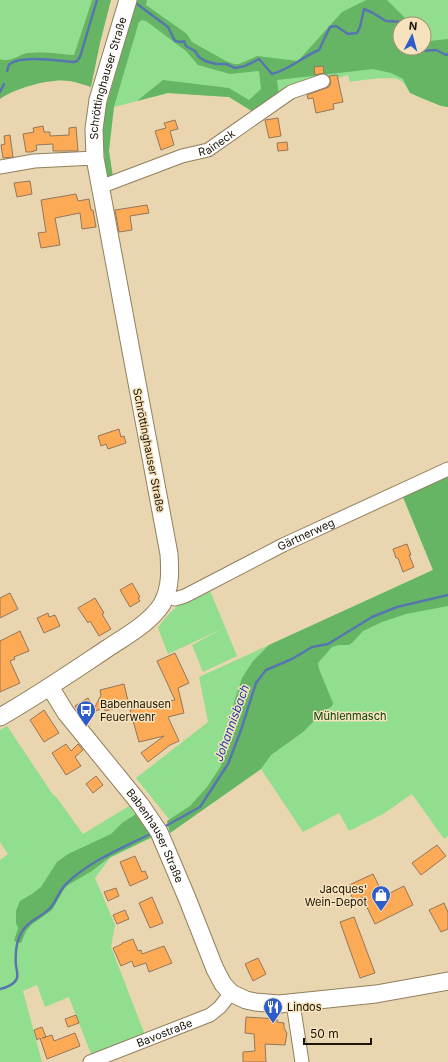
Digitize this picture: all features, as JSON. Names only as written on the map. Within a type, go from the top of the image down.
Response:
[{"type":"main road","name":"Schröttinghauser Straße","points":[[50,687],[140,626],[156,611],[166,595],[169,582],[169,554],[95,158],[94,129],[98,100],[126,6]]},
{"type":"main road","points":[[0,717],[50,687]]},
{"type":"main road","name":"Babenhauser Straße","points":[[50,687],[66,712],[140,804],[158,832],[215,969],[223,984],[231,993]]},
{"type":"main road","points":[[231,993],[246,1000],[255,1002],[270,1004],[293,1003],[412,989],[448,981]]},
{"type":"street","name":"Raineck","points":[[100,187],[182,156],[208,150],[291,92],[323,81]]},
{"type":"street","points":[[0,167],[34,161],[95,158]]},
{"type":"street","name":"Gärtnerweg","points":[[166,595],[175,599],[185,596],[283,545],[448,469]]},
{"type":"street","name":"Bavostraße","points":[[90,1062],[210,1015],[220,1007],[231,993]]},
{"type":"street","points":[[293,1003],[302,1062]]},
{"type":"green space","points":[[0,0],[92,0],[74,55],[33,52],[7,60],[0,59]]},
{"type":"green space","points":[[92,0],[111,0],[91,87],[72,81],[61,80],[43,82],[15,91],[0,99],[0,59],[7,60],[33,52],[74,55]]},
{"type":"green space","points":[[137,0],[147,0],[146,5],[187,34],[192,42],[234,64],[239,64],[257,56],[298,61],[342,12],[366,0],[387,0],[403,16],[392,16],[392,56],[432,56],[432,41],[448,39],[448,107],[441,106],[410,93],[403,79],[391,73],[373,69],[277,80],[279,96],[255,113],[229,97],[168,93],[137,101],[163,80],[229,88],[249,100],[261,89],[259,71],[230,74],[198,65],[186,51],[146,21],[142,20],[139,22],[114,107],[109,151],[113,177],[107,177],[104,152],[103,131],[105,110]]},
{"type":"green space","points":[[147,0],[448,0],[448,107],[428,101],[413,94],[400,80],[397,79],[392,78],[350,82],[348,75],[279,96],[255,113],[229,97],[168,93],[114,107],[141,15]]},
{"type":"green space","name":"Mühlenmasch","points":[[448,473],[448,836],[444,839],[412,794],[383,814],[349,831],[339,813],[303,832],[261,769],[170,833],[167,824],[169,819],[136,778],[208,722],[199,677],[433,570],[403,497]]},
{"type":"green space","points":[[448,473],[448,606],[406,614],[382,622],[363,631],[349,645],[332,647],[318,663],[333,703],[332,706],[321,714],[303,732],[271,755],[261,769],[170,833],[167,821],[190,806],[207,787],[221,766],[224,742],[242,678],[253,661],[269,645],[433,570],[403,497]]},
{"type":"green space","points":[[209,588],[237,656],[203,672],[192,645],[222,629],[168,654],[158,628],[163,620],[174,609]]},
{"type":"green space","points":[[7,726],[51,792],[83,834],[129,806],[136,814],[132,817],[151,838],[110,858],[95,878],[115,925],[111,947],[145,1035],[91,1054],[69,997],[45,1007],[37,985],[23,991],[42,1062],[0,1062],[0,860],[8,854],[0,842],[0,730]]},
{"type":"green space","points":[[136,814],[152,837],[110,857],[92,871],[68,885],[64,889],[52,910],[31,925],[26,931],[21,943],[14,941],[18,928],[16,923],[16,911],[20,901],[41,887],[57,862],[68,854],[111,834],[122,823]]},
{"type":"building","points":[[323,66],[324,73],[315,75],[314,67]]},
{"type":"building","points":[[337,75],[343,102],[333,104],[334,109],[316,113],[313,98],[308,99],[307,95],[329,87],[331,82],[329,76]]},
{"type":"building","points":[[278,118],[281,136],[269,138],[265,120]]},
{"type":"building","points":[[175,120],[178,129],[170,131],[174,145],[161,150],[155,131],[166,128],[164,123]]},
{"type":"building","points":[[43,126],[44,132],[50,132],[50,136],[69,135],[69,128],[76,127],[78,151],[53,151],[53,144],[36,145],[37,150],[26,152],[23,134],[34,132],[33,128]]},
{"type":"building","points":[[10,135],[13,157],[3,158],[1,145],[5,144],[4,136]]},
{"type":"building","points":[[287,142],[288,150],[278,151],[277,143]]},
{"type":"building","points":[[30,181],[32,194],[17,197],[14,183]]},
{"type":"building","points":[[76,194],[78,201],[89,199],[91,210],[93,210],[96,227],[82,229],[80,213],[55,218],[60,245],[41,248],[38,233],[46,232],[41,200]]},
{"type":"building","points":[[147,205],[149,213],[130,216],[132,230],[119,232],[115,210]]},
{"type":"building","points":[[119,429],[121,437],[124,436],[126,443],[108,449],[106,444],[101,446],[98,436]]},
{"type":"building","points":[[407,544],[411,555],[409,555],[414,567],[403,572],[393,549]]},
{"type":"building","points":[[132,583],[140,597],[138,598],[140,601],[130,607],[120,590]]},
{"type":"building","points":[[10,593],[18,609],[0,618],[0,598]]},
{"type":"building","points":[[95,598],[111,629],[99,636],[90,621],[88,623],[78,608]]},
{"type":"building","points":[[48,613],[49,617],[55,615],[60,626],[44,633],[37,618]]},
{"type":"building","points":[[20,631],[29,651],[14,657],[15,659],[10,661],[20,683],[0,692],[0,641]]},
{"type":"building","points":[[175,653],[189,683],[178,688],[184,713],[168,717],[179,741],[170,745],[148,762],[141,753],[164,736],[139,742],[130,710],[175,700],[157,661]]},
{"type":"building","points":[[124,684],[129,705],[105,711],[104,707],[92,713],[101,695],[100,690]]},
{"type":"building","points":[[88,698],[94,709],[82,717],[75,706]]},
{"type":"building","points":[[44,710],[59,733],[44,742],[30,720]]},
{"type":"building","points":[[66,744],[71,751],[78,744],[83,750],[75,757],[81,766],[66,775],[52,753]]},
{"type":"building","points":[[96,776],[103,785],[93,793],[86,784]]},
{"type":"building","points":[[437,845],[446,856],[421,875],[412,863]]},
{"type":"building","points":[[135,856],[142,872],[145,871],[148,878],[130,886],[120,862]]},
{"type":"building","points":[[373,874],[384,896],[404,886],[413,905],[375,924],[362,897],[354,901],[347,886]]},
{"type":"building","points":[[116,888],[119,896],[108,901],[104,892]]},
{"type":"building","points":[[152,897],[163,923],[150,928],[139,903]]},
{"type":"building","points":[[444,903],[448,912],[448,929],[441,932],[429,910]]},
{"type":"building","points":[[125,910],[129,919],[117,924],[113,915]]},
{"type":"building","points":[[354,917],[375,973],[360,978],[340,922]]},
{"type":"building","points":[[133,939],[138,951],[141,950],[142,954],[164,946],[172,963],[149,972],[146,963],[134,967],[132,961],[121,966],[113,948]]},
{"type":"building","points":[[258,958],[266,974],[253,981],[245,964]]},
{"type":"building","points":[[76,1015],[79,1023],[68,1027],[65,1019]]},
{"type":"building","points":[[246,1017],[277,1019],[277,1022],[284,1023],[284,1028],[287,1033],[285,1045],[265,1044],[266,1062],[243,1062],[243,1052],[255,1051],[254,1034],[245,1033]]},
{"type":"building","points":[[42,1027],[46,1037],[52,1035],[54,1041],[75,1033],[80,1046],[47,1059],[40,1038],[37,1040],[34,1030]]},
{"type":"waterway","points":[[7,71],[9,65],[21,60],[40,59],[77,61],[80,57],[97,0]]},
{"type":"waterway","points":[[133,1],[168,27],[175,41],[184,41],[186,46],[195,51],[199,57],[205,61],[216,64],[226,64],[235,68],[245,66],[259,59],[272,74],[284,70],[319,50],[330,27],[336,26],[348,34],[357,33],[364,9],[386,21],[392,21]]},
{"type":"waterway","points":[[432,50],[436,50],[446,55],[448,54]]},
{"type":"waterway","points":[[0,92],[4,84]]},
{"type":"waterway","name":"Johannisbach","points":[[164,827],[200,807],[228,764],[256,683],[266,670],[292,659],[312,647],[328,644],[372,617],[397,607],[448,595]]},
{"type":"waterway","name":"Johannisbach","points":[[0,989],[10,985],[17,978],[16,947],[23,930],[29,923],[51,907],[66,884],[85,868],[152,833]]},
{"type":"place","name":"Babenhausen Feuerwehr","points":[[86,727]]},
{"type":"place","name":"Jacques' Wein-Depot","points":[[381,912]]},
{"type":"place","name":"Lindos","points":[[273,1024]]}]
